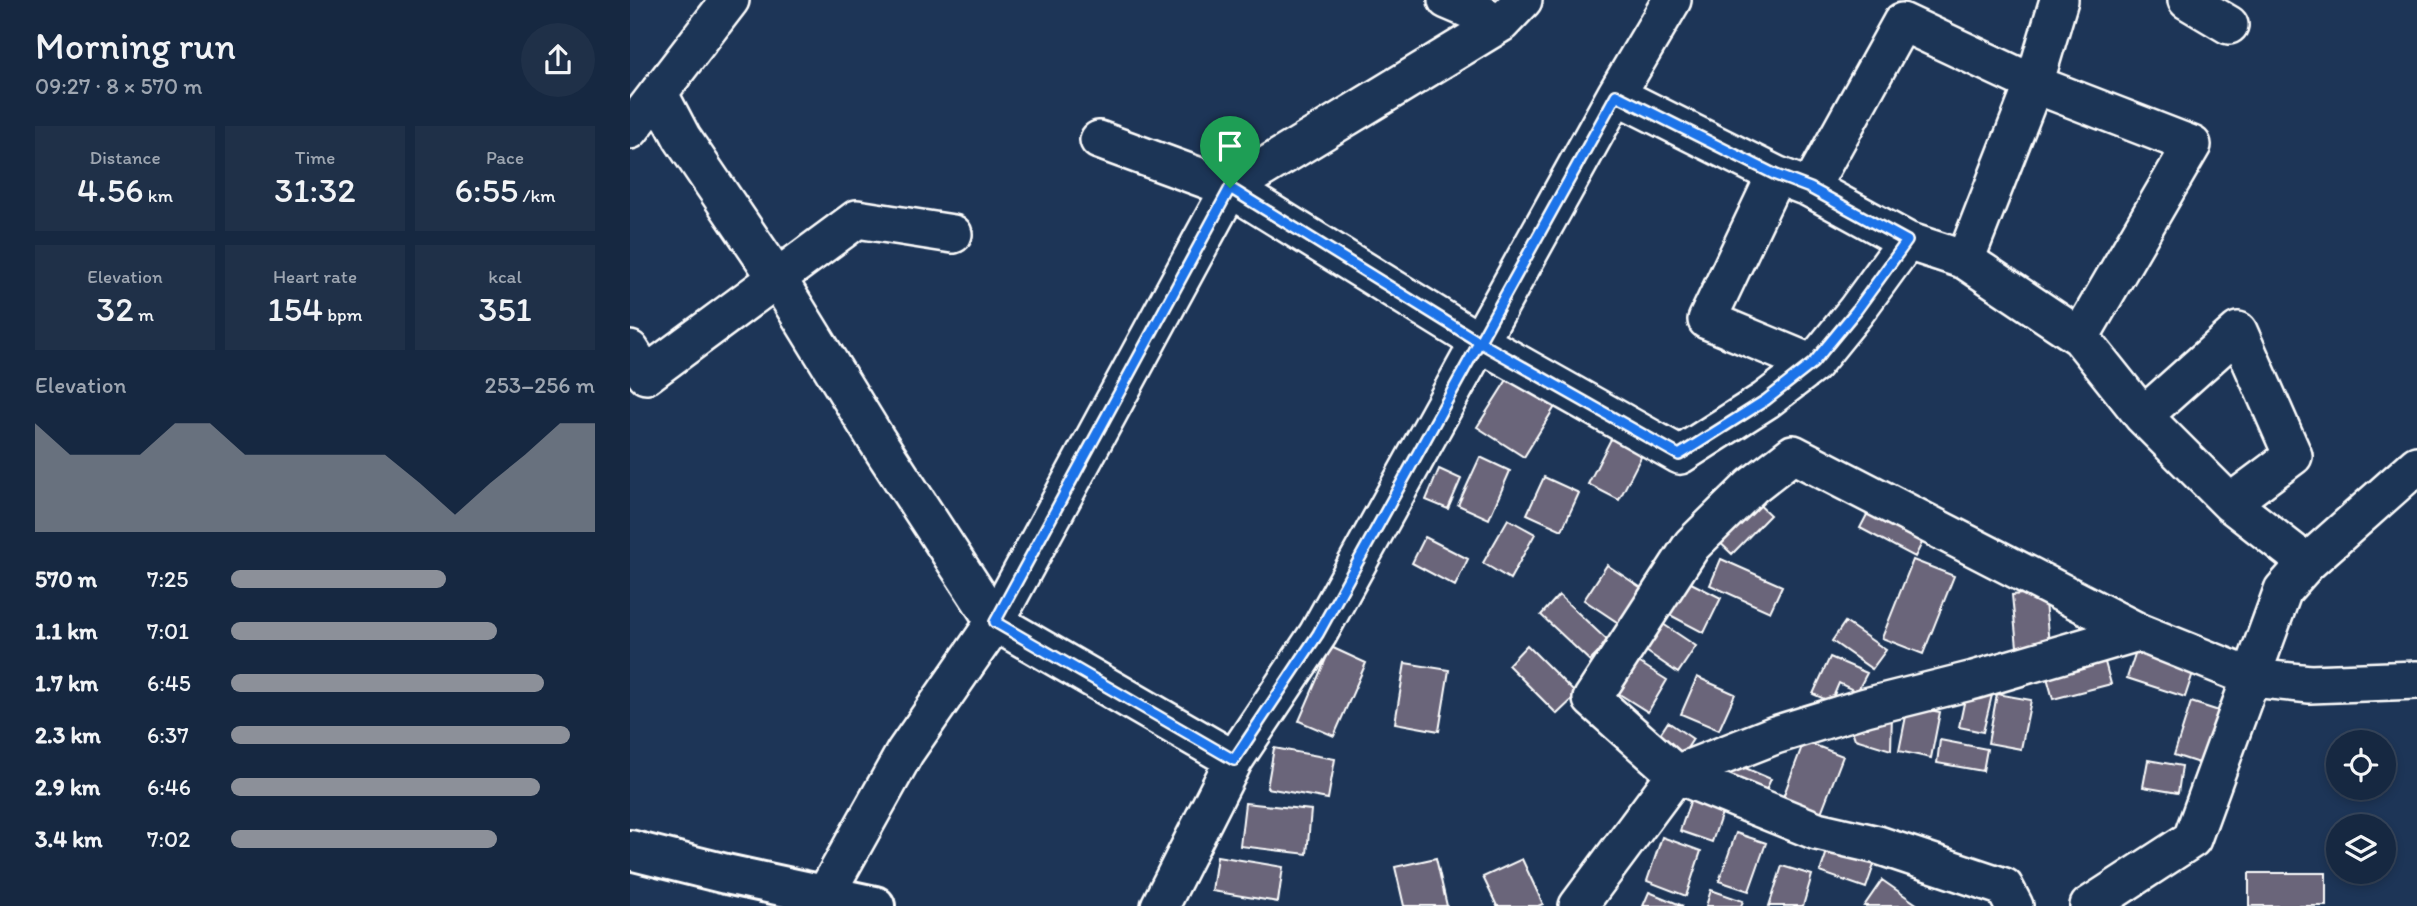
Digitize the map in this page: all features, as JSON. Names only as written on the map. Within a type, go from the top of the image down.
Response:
[{"type":"street","points":[[630,130],[730,0]]},
{"type":"street","points":[[1447,0],[1512,11]]},
{"type":"street","points":[[1160,906],[1234,760],[1318,634],[1616,95],[1672,0]]},
{"type":"street","points":[[1965,260],[2034,84],[2059,0]]},
{"type":"street","points":[[2188,0],[2229,25]]},
{"type":"street","points":[[825,895],[905,752],[995,622],[1230,188],[1512,11]]},
{"type":"street","points":[[1813,363],[1707,320],[1793,181],[1902,23],[2034,84],[2192,145],[2080,337]]},
{"type":"street","points":[[659,94],[682,138],[778,278],[876,439],[995,622],[1234,760]]},
{"type":"street","points":[[1616,95],[1793,181],[1907,241],[1965,260],[2080,337],[2143,416],[2230,503],[2307,563]]},
{"type":"street","points":[[1099,140],[1230,188],[1479,342],[1679,455],[1766,400],[1813,363],[1856,311],[1907,241]]},
{"type":"street","points":[[630,351],[646,375],[858,219],[953,234]]},
{"type":"street","points":[[2143,416],[2238,331],[2293,456],[2230,503]]},
{"type":"street","points":[[2014,906],[2004,887],[1878,845],[1817,831],[1676,774],[1592,699],[1692,545],[1752,486],[1793,454],[2138,632],[2253,678],[2310,684],[2417,680]]},
{"type":"street","points":[[2089,906],[2192,839],[2283,590],[2307,563],[2417,466]]},
{"type":"street","points":[[1578,906],[1676,774],[1775,735],[1866,707],[1973,680],[2138,632]]},
{"type":"street","points":[[630,849],[726,874],[875,906]]},
{"type":"building","points":[[1510,375],[1556,405],[1524,457],[1477,427]]},
{"type":"building","points":[[1612,437],[1643,453],[1619,500],[1588,484]]},
{"type":"building","points":[[1480,457],[1510,471],[1489,519],[1458,505]]},
{"type":"building","points":[[1439,469],[1461,479],[1448,509],[1426,500]]},
{"type":"building","points":[[1544,477],[1579,493],[1562,530],[1527,514]]},
{"type":"building","points":[[1752,498],[1770,515],[1732,554],[1714,537]]},
{"type":"building","points":[[1872,505],[1927,533],[1915,557],[1860,528]]},
{"type":"building","points":[[1508,519],[1535,534],[1510,579],[1483,563]]},
{"type":"building","points":[[1425,537],[1468,559],[1455,586],[1412,563]]},
{"type":"building","points":[[1721,559],[1782,586],[1770,612],[1710,585]]},
{"type":"building","points":[[1913,560],[1954,576],[1923,654],[1882,638]]},
{"type":"building","points":[[1607,565],[1643,589],[1620,624],[1584,600]]},
{"type":"building","points":[[1687,581],[1721,598],[1704,633],[1670,615]]},
{"type":"building","points":[[2044,592],[2049,644],[2017,647],[2012,595]]},
{"type":"building","points":[[1559,595],[1609,642],[1590,661],[1541,615]]},
{"type":"building","points":[[1845,622],[1886,650],[1872,669],[1832,641]]},
{"type":"building","points":[[1663,624],[1696,646],[1678,673],[1646,651]]},
{"type":"building","points":[[1527,645],[1577,695],[1557,714],[1508,665]]},
{"type":"building","points":[[2138,645],[2196,664],[2185,697],[2127,678]]},
{"type":"building","points":[[1331,647],[1366,663],[1334,736],[1299,721]]},
{"type":"building","points":[[2103,655],[2111,684],[2053,699],[2045,670]]},
{"type":"building","points":[[1830,657],[1867,673],[1857,692],[1839,683],[1831,702],[1813,694]]},
{"type":"building","points":[[1632,658],[1667,680],[1648,712],[1613,690]]},
{"type":"building","points":[[1405,663],[1449,670],[1439,731],[1395,723]]},
{"type":"building","points":[[1697,677],[1735,694],[1719,730],[1681,714]]},
{"type":"building","points":[[1967,689],[1992,695],[1983,732],[1959,727]]},
{"type":"building","points":[[1997,694],[2031,700],[2021,749],[1988,743]]},
{"type":"building","points":[[2191,702],[2228,714],[2211,767],[2174,755]]},
{"type":"building","points":[[1908,706],[1940,712],[1931,758],[1899,751]]},
{"type":"building","points":[[1892,714],[1891,750],[1855,739],[1850,724]]},
{"type":"building","points":[[1668,722],[1693,739],[1678,762],[1653,745]]},
{"type":"building","points":[[1940,740],[1987,749],[1983,771],[1937,763]]},
{"type":"building","points":[[1804,741],[1843,756],[1817,823],[1779,808]]},
{"type":"building","points":[[1274,748],[1335,759],[1328,799],[1267,788]]},
{"type":"building","points":[[2148,760],[2182,766],[2178,793],[2143,787]]},
{"type":"building","points":[[1736,764],[1771,779],[1762,799],[1727,784]]},
{"type":"building","points":[[1693,793],[1725,804],[1712,842],[1680,831]]},
{"type":"building","points":[[1245,803],[1311,810],[1307,854],[1240,846]]},
{"type":"building","points":[[1736,833],[1766,843],[1749,891],[1719,881]]},
{"type":"building","points":[[1662,837],[1701,851],[1686,896],[1647,881]]},
{"type":"building","points":[[1830,843],[1876,859],[1866,888],[1820,872]]},
{"type":"building","points":[[1217,856],[1283,867],[1278,902],[1212,891]]},
{"type":"building","points":[[1436,858],[1447,906],[1404,906],[1395,867]]},
{"type":"building","points":[[1522,859],[1543,904],[1497,906],[1483,877]]},
{"type":"building","points":[[1782,866],[1812,875],[1803,906],[1769,906]]},
{"type":"building","points":[[2249,873],[2326,873],[2326,906],[2249,906]]},
{"type":"building","points":[[1882,880],[1918,905],[1918,906],[1864,906]]},
{"type":"building","points":[[1711,890],[1743,901],[1741,906],[1706,906]]},
{"type":"building","points":[[1649,892],[1683,906],[1643,906]]},
{"type":"route","points":[[1230,188],[995,622],[1234,760],[1318,634],[1413,458],[1479,342],[1541,232],[1616,95],[1776,175],[1810,188],[1907,241],[1856,311],[1813,363],[1766,400],[1679,455],[1479,342],[1230,188]]}]
